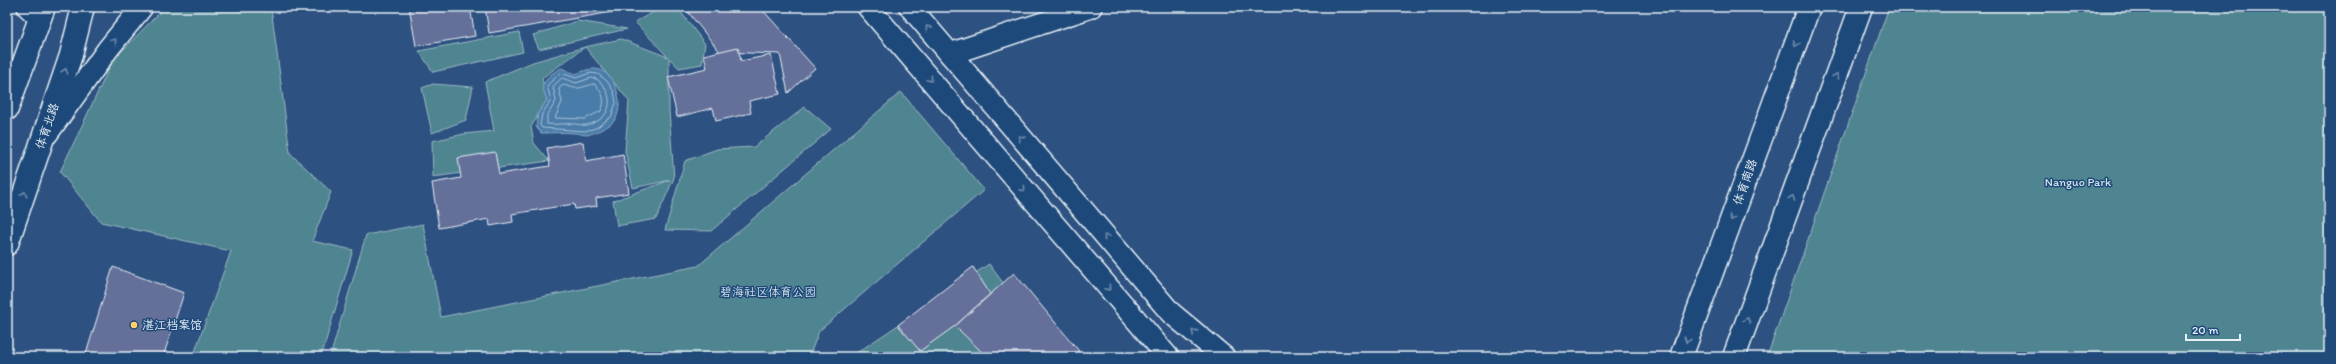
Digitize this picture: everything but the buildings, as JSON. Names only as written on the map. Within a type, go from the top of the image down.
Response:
[{"type":"main road","name":"体育北路","points":[[7,244],[71,55],[83,7]]},
{"type":"main road","name":"体育南路","points":[[1681,357],[1809,7]]},
{"type":"main road","points":[[1734,357],[1861,7]]},
{"type":"main road","points":[[7,109],[37,11]]},
{"type":"street","points":[[42,141],[108,49],[142,7]]},
{"type":"street","points":[[868,7],[1168,357]]},
{"type":"street","points":[[910,7],[1171,313],[1224,357]]},
{"type":"street","points":[[950,54],[1091,7]]},
{"type":"green space","points":[[165,7],[271,7],[290,153],[331,192],[312,241],[353,250],[321,357],[193,357],[231,251],[101,222],[60,172],[113,60]]},
{"type":"green space","points":[[663,7],[677,7],[705,44],[702,64],[679,68],[669,58],[669,111],[674,178],[656,219],[617,226],[613,201],[670,180],[633,188],[625,151],[629,101],[585,47],[621,39],[668,57],[635,22]]},
{"type":"green space","name":"Nanguo Park","points":[[1889,7],[2329,7],[2329,357],[1767,357]]},
{"type":"green space","points":[[578,21],[627,29],[539,49],[533,35]]},
{"type":"green space","points":[[519,32],[523,52],[433,72],[419,51]]},
{"type":"green space","points":[[585,47],[542,78],[547,100],[531,127],[534,143],[549,161],[433,177],[432,141],[464,134],[494,131],[485,82],[533,62]]},
{"type":"green space","points":[[433,84],[473,87],[466,120],[432,133],[422,88]]},
{"type":"green space","name":"碧海社区体育公园","points":[[901,92],[984,190],[819,331],[809,357],[330,357],[366,235],[423,224],[441,317],[698,266]]},
{"type":"green space","points":[[805,107],[831,129],[711,231],[665,230],[685,161],[717,149],[754,147]]},
{"type":"green space","points":[[989,264],[1058,357],[854,357],[855,354]]},
{"type":"water","points":[[561,68],[576,74],[594,69],[606,73],[615,85],[619,100],[617,115],[612,123],[602,130],[587,135],[576,133],[541,133],[536,127],[538,113],[547,100],[542,86],[550,75]]},
{"type":"place","name":"湛江档案馆","points":[[134,325]]}]
